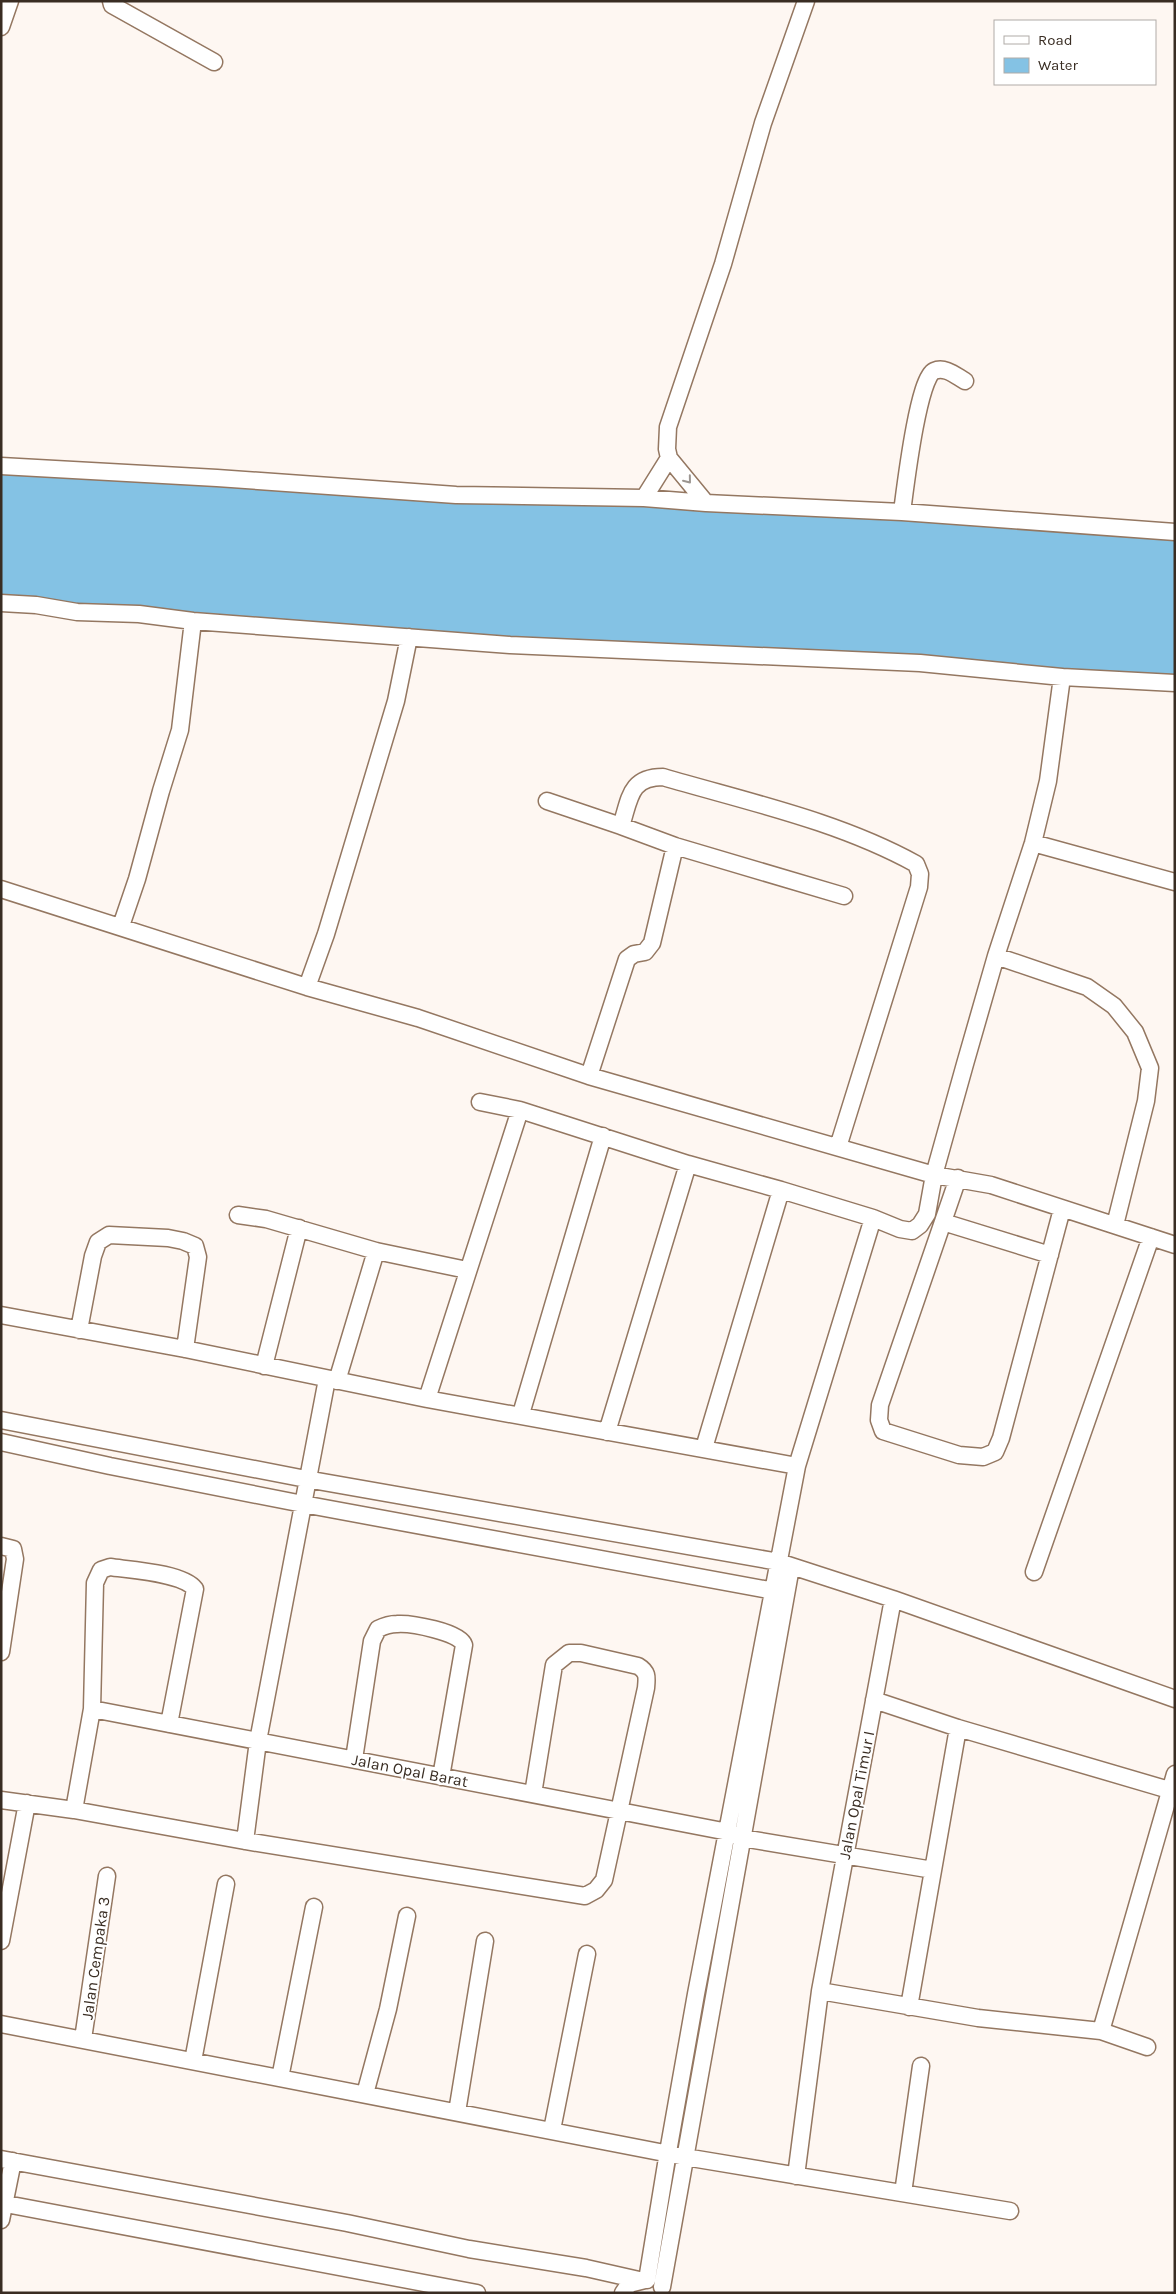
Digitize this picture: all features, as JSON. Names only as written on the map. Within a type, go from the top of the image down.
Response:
[{"type":"street","points":[[1,27],[10,1]]},
{"type":"street","points":[[111,1],[112,5],[214,62]]},
{"type":"street","points":[[706,503],[670,458],[666,449],[668,427],[723,264],[760,132],[806,1]]},
{"type":"street","points":[[902,512],[914,427],[926,377],[934,371],[944,369],[965,381]]},
{"type":"street","points":[[644,498],[670,458]]},
{"type":"street","points":[[1,466],[217,478],[456,495],[644,498],[706,503],[902,512],[1175,532]]},
{"type":"street","points":[[1,603],[36,605],[77,612],[139,614],[193,621],[539,646],[920,663],[1062,677],[1175,683]]},
{"type":"street","points":[[121,926],[180,730],[193,621]]},
{"type":"street","points":[[307,987],[337,899],[396,701],[408,637]]},
{"type":"street","points":[[480,1102],[520,1110],[688,1164],[781,1190],[873,1218],[900,1229],[912,1231],[920,1225],[927,1214],[934,1176],[996,956],[1033,843],[1048,781],[1062,677]]},
{"type":"street","points":[[621,826],[635,787],[644,779],[663,777],[819,822],[897,853],[916,864],[920,874],[919,887],[838,1147]]},
{"type":"street","points":[[547,801],[675,846],[844,896]]},
{"type":"street","points":[[1033,843],[1175,882]]},
{"type":"street","points":[[589,1076],[627,959],[634,954],[645,952],[652,943],[675,846]]},
{"type":"street","points":[[1,889],[307,987],[418,1018],[589,1076],[934,1176],[958,1178],[991,1185],[1175,1245]]},
{"type":"street","points":[[996,956],[1087,987],[1114,1006],[1135,1032],[1150,1068],[1146,1101],[1115,1225]]},
{"type":"street","points":[[427,1398],[520,1110]]},
{"type":"street","points":[[521,1414],[602,1136]]},
{"type":"street","points":[[608,1432],[688,1164]]},
{"type":"street","points":[[958,1178],[880,1406],[879,1420],[882,1431],[894,1436],[959,1455],[983,1457],[995,1452],[1001,1438],[1062,1209]]},
{"type":"street","points":[[704,1448],[781,1190]]},
{"type":"street","points":[[238,1216],[266,1219],[376,1251],[467,1270]]},
{"type":"street","points":[[653,2285],[685,2157],[735,1835],[785,1564],[798,1466],[873,1218]]},
{"type":"street","points":[[943,1222],[1050,1254]]},
{"type":"street","points":[[264,1366],[299,1228]]},
{"type":"street","points":[[79,1330],[93,1256],[98,1242],[108,1235],[168,1238],[195,1246],[198,1258],[185,1349]]},
{"type":"street","points":[[1034,1572],[1151,1237]]},
{"type":"street","points":[[245,1841],[258,1741],[303,1504],[306,1479],[332,1380],[376,1251]]},
{"type":"street","points":[[1,1315],[185,1349],[427,1398],[798,1466]]},
{"type":"street","points":[[1,1420],[306,1479],[785,1564],[893,1599],[1175,1699]]},
{"type":"street","points":[[1,1442],[110,1466],[303,1504],[779,1592]]},
{"type":"street","points":[[1,1546],[13,1550],[15,1559],[1,1652]]},
{"type":"street","points":[[74,1810],[92,1709],[95,1583],[101,1570],[110,1567],[177,1578],[191,1583],[194,1588],[169,1724]]},
{"type":"street","name":"Jalan Opal Timur I","points":[[796,2176],[820,1992],[893,1599]]},
{"type":"street","points":[[354,1760],[372,1641],[378,1628],[400,1623],[452,1634],[463,1641],[463,1652],[441,1776]]},
{"type":"street","points":[[1,1800],[74,1810],[245,1841],[586,1896],[596,1890],[604,1880],[646,1688],[647,1675],[645,1670],[638,1666],[580,1653],[569,1653],[554,1665],[533,1794]]},
{"type":"street","points":[[874,1700],[958,1728],[1172,1782],[1102,2032]]},
{"type":"street","name":"Jalan Opal Barat","points":[[92,1709],[735,1835],[933,1870]]},
{"type":"street","points":[[909,2007],[958,1728]]},
{"type":"street","points":[[1,1941],[27,1803]]},
{"type":"street","points":[[653,2285],[668,2152],[735,1835]]},
{"type":"street","name":"Jalan Cempaka 3","points":[[83,2039],[107,1876]]},
{"type":"street","points":[[192,2061],[226,1884]]},
{"type":"street","points":[[280,2078],[314,1907]]},
{"type":"street","points":[[365,2094],[388,2008],[407,1916]]},
{"type":"street","points":[[457,2112],[485,1941]]},
{"type":"street","points":[[552,2130],[587,1954]]},
{"type":"street","points":[[820,1992],[978,2018],[1102,2032],[1147,2047]]},
{"type":"street","points":[[1,2024],[668,2152],[685,2157],[1010,2211]]},
{"type":"street","points":[[902,2193],[921,2066]]},
{"type":"street","points":[[477,2293],[2,2209],[7,2160],[348,2223],[469,2249],[586,2268],[653,2285]]},
{"type":"street","points":[[623,2293],[630,2284],[653,2285]]},
{"type":"water","points":[[1,466],[1175,532],[1175,683],[409,637],[1,603]]}]
